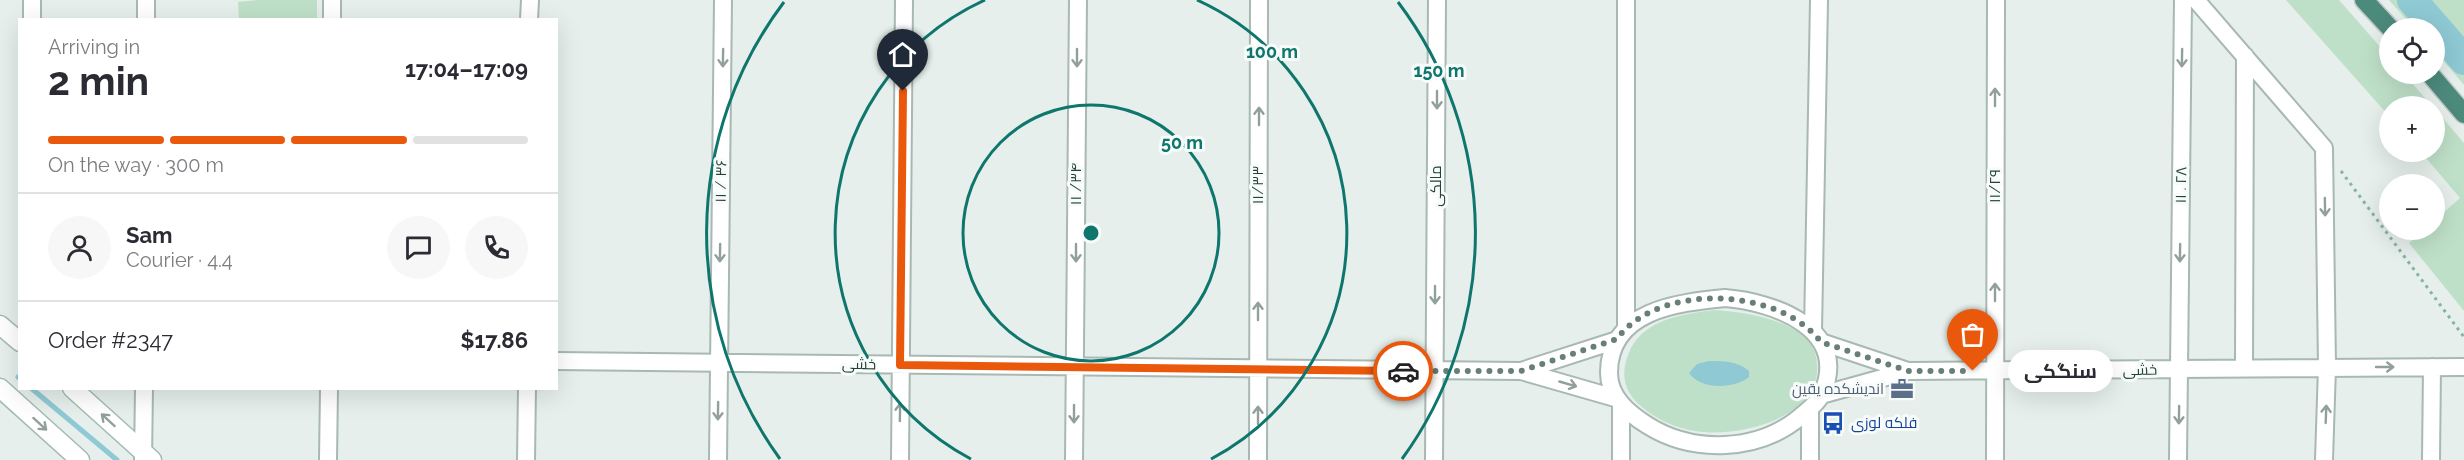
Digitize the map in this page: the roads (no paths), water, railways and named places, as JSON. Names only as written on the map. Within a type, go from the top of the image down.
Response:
[{"type":"highway","points":[[2364,0],[2381,18]]},
{"type":"highway","points":[[2438,84],[2464,114]]},
{"type":"main road","points":[[0,325],[18,340]]},
{"type":"main road","points":[[74,390],[146,458]]},
{"type":"main road","points":[[2,394],[80,460]]},
{"type":"street","points":[[32,0],[32,18]]},
{"type":"street","points":[[146,0],[146,18]]},
{"type":"street","points":[[332,0],[332,18]]},
{"type":"street","points":[[529,18],[530,0]]},
{"type":"street","name":"۱۱ / ۳۶","points":[[718,460],[723,0]]},
{"type":"street","points":[[900,460],[904,0]]},
{"type":"street","name":"۱۱ /۳۴","points":[[1074,460],[1077,0]]},
{"type":"street","name":"۱۱/۳۳","points":[[1258,460],[1259,0]]},
{"type":"street","name":"مالکی","points":[[1434,460],[1437,0]]},
{"type":"street","points":[[1621,460],[1618,402],[1609,374],[1622,333],[1626,0]]},
{"type":"street","points":[[1618,402],[1657,431],[1677,440],[1707,444],[1732,444],[1766,438],[1793,423],[1810,409],[1821,395],[1827,368],[1817,337],[1819,0]]},
{"type":"street","name":"۱۱/۲۹","points":[[1995,460],[1996,0]]},
{"type":"street","name":"۱۱ . ۲۸","points":[[2178,460],[2183,0]]},
{"type":"street","points":[[2196,0],[2324,148],[2327,368],[2325,460]]},
{"type":"street","points":[[2244,368],[2245,56]]},
{"type":"street","points":[[1622,333],[1642,317],[1672,305],[1725,298],[1746,300],[1774,308],[1799,320],[1817,337]]},
{"type":"street","name":"خشی","points":[[1521,371],[1622,333]]},
{"type":"street","name":"خشی","points":[[1817,337],[1908,371],[2464,367]]},
{"type":"street","name":"خشی","points":[[558,361],[1521,371],[1618,402]]},
{"type":"street","points":[[2431,460],[2432,367]]},
{"type":"street","points":[[1821,395],[1908,371]]},
{"type":"street","points":[[144,390],[146,458]]},
{"type":"street","points":[[328,460],[329,390]]},
{"type":"street","points":[[526,460],[527,390]]},
{"type":"street","points":[[1810,409],[1810,460]]},
{"type":"water","points":[[1709,361],[1740,365],[1749,371],[1749,377],[1735,384],[1718,386],[1694,379],[1689,373],[1697,364]]},
{"type":"waterway","points":[[2412,0],[2464,60]]},
{"type":"waterway","points":[[33,390],[117,460]]},
{"type":"place","name":"سنگکی","points":[[1973,371]]},
{"type":"place","name":"اندیشکده یقین","points":[[1902,389]]},
{"type":"place","name":"فلکه لوزی","points":[[1833,423]]}]
